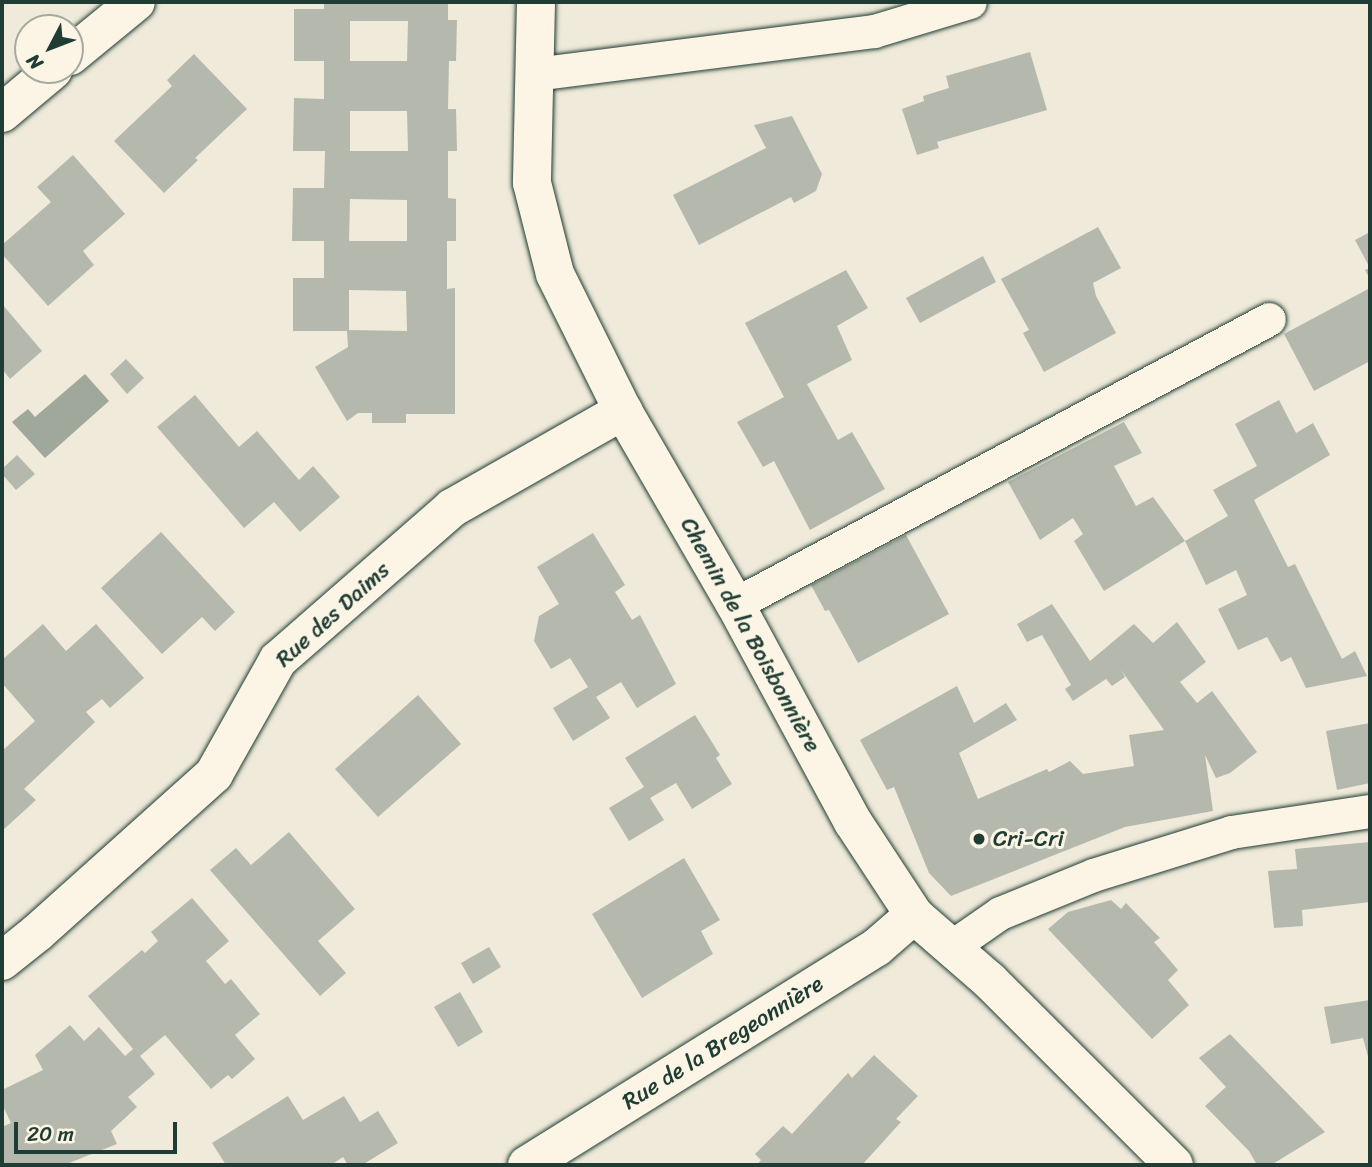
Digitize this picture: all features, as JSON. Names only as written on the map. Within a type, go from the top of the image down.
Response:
[{"type":"street","points":[[84,45],[136,2]]},
{"type":"street","name":"Chemin de la Boisbonnière","points":[[536,2],[532,183],[555,274],[623,411],[735,604],[853,822],[914,915],[990,981],[1174,1165]]},
{"type":"street","points":[[2,113],[36,84]]},
{"type":"street","name":"Rue des Daims","points":[[2,961],[214,774],[278,660],[452,508],[623,411]]},
{"type":"street","name":"Rue de la Bregeonnière","points":[[527,1165],[877,947],[914,915]]},
{"type":"lane","points":[[534,74],[874,31],[970,2]]},
{"type":"lane","points":[[735,604],[1269,319]]},
{"type":"lane","points":[[951,947],[1000,913],[1093,875],[1231,832],[1370,811]]},
{"type":"shaded area","points":[[85,374],[109,401],[45,458],[12,422],[28,409],[35,417]]},
{"type":"building","points":[[324,2],[448,2],[448,20],[457,20],[456,61],[449,61],[448,109],[456,109],[457,151],[448,151],[448,198],[456,199],[456,241],[447,241],[447,289],[455,288],[455,414],[406,414],[406,423],[372,423],[372,413],[358,413],[347,421],[315,367],[348,347],[347,331],[293,331],[293,278],[324,278],[324,241],[292,241],[293,188],[324,188],[325,151],[293,151],[294,98],[324,99],[324,61],[294,61],[294,9],[324,9]],"holes":[[[350,21],[408,21],[407,61],[350,61]],[[350,111],[407,111],[408,151],[350,151]],[[350,199],[407,200],[407,241],[349,241]],[[349,290],[406,291],[407,331],[349,330]]]},
{"type":"building","points":[[1030,52],[1047,110],[937,142],[939,148],[917,155],[902,109],[924,101],[923,96],[949,88],[946,76]]},
{"type":"building","points":[[194,54],[247,109],[195,158],[198,160],[164,193],[114,141],[172,86],[167,80]]},
{"type":"building","points":[[792,116],[822,174],[816,191],[794,203],[791,197],[699,245],[673,195],[766,148],[754,125]]},
{"type":"building","points":[[73,155],[125,214],[83,251],[94,265],[48,306],[2,254],[2,245],[51,202],[37,187]]},
{"type":"building","points":[[1098,227],[1121,268],[1093,283],[1096,296],[1116,333],[1044,372],[1023,333],[1029,330],[1001,279]]},
{"type":"building","points":[[1370,232],[1370,268],[1355,240]]},
{"type":"building","points":[[983,256],[996,282],[920,323],[906,298]]},
{"type":"building","points":[[846,270],[868,308],[837,326],[852,360],[807,384],[838,440],[852,432],[885,489],[810,530],[774,461],[763,467],[737,422],[784,397],[745,323]]},
{"type":"building","points":[[1370,288],[1370,361],[1314,391],[1284,334]]},
{"type":"building","points":[[2,304],[42,351],[10,379],[2,369]]},
{"type":"building","points":[[126,359],[144,378],[127,394],[110,374]]},
{"type":"building","points":[[195,395],[239,447],[257,431],[299,480],[313,466],[340,497],[300,532],[274,502],[244,528],[157,427]]},
{"type":"building","points":[[1279,400],[1296,433],[1313,423],[1330,455],[1254,500],[1288,567],[1295,564],[1342,659],[1355,651],[1367,676],[1306,688],[1291,657],[1281,662],[1267,637],[1238,650],[1218,609],[1247,595],[1236,570],[1206,585],[1185,541],[1228,516],[1213,490],[1257,466],[1235,424]]},
{"type":"building","points":[[1124,422],[1142,453],[1114,466],[1136,506],[1153,497],[1185,541],[1104,591],[1074,541],[1083,534],[1073,518],[1040,540],[1008,482]]},
{"type":"building","points":[[17,455],[35,474],[16,490],[2,474],[2,469]]},
{"type":"building","points":[[161,532],[235,612],[215,631],[202,617],[162,654],[101,588]]},
{"type":"building","points":[[593,533],[625,585],[615,592],[632,620],[640,615],[676,684],[637,708],[621,682],[596,697],[610,718],[573,741],[553,708],[588,687],[570,658],[551,669],[534,641],[539,616],[559,604],[537,567]]},
{"type":"building","points":[[906,535],[949,614],[858,663],[829,610],[825,611],[811,585]]},
{"type":"building","points":[[1052,604],[1090,661],[1134,624],[1153,643],[1177,622],[1206,662],[1180,682],[1197,703],[1212,691],[1257,752],[1230,773],[1216,778],[1205,755],[1213,811],[1125,827],[951,896],[929,873],[894,787],[887,790],[860,740],[957,686],[974,723],[1006,703],[1017,720],[959,753],[978,799],[1047,769],[1049,772],[1070,761],[1083,774],[1134,766],[1129,735],[1164,730],[1121,670],[1125,677],[1112,686],[1106,679],[1073,701],[1065,689],[1071,685],[1042,635],[1027,642],[1017,624]]},
{"type":"building","points":[[43,624],[66,651],[96,624],[144,678],[110,708],[102,699],[86,712],[95,722],[24,789],[36,800],[2,831],[2,751],[35,721],[2,683],[2,660]]},
{"type":"building","points":[[418,695],[461,744],[378,817],[335,769]]},
{"type":"building","points":[[695,715],[720,755],[716,758],[732,784],[692,809],[676,783],[650,798],[664,820],[629,841],[609,808],[644,787],[625,758]]},
{"type":"building","points":[[1370,723],[1370,783],[1337,790],[1326,731]]},
{"type":"building","points":[[289,832],[355,909],[318,941],[346,973],[320,996],[210,870],[236,848],[251,865]]},
{"type":"building","points":[[1370,842],[1370,902],[1302,910],[1303,926],[1274,928],[1268,871],[1297,869],[1295,849]]},
{"type":"building","points":[[684,858],[720,920],[701,931],[713,954],[642,998],[592,914]]},
{"type":"building","points":[[192,898],[229,941],[206,961],[225,984],[231,979],[260,1014],[235,1035],[255,1059],[232,1079],[228,1075],[211,1089],[165,1035],[140,1056],[155,1074],[128,1097],[137,1107],[111,1131],[117,1144],[64,1165],[2,1165],[2,1127],[11,1123],[2,1104],[2,1090],[43,1070],[35,1055],[70,1025],[84,1041],[99,1027],[125,1056],[133,1049],[88,996],[142,950],[145,953],[158,941],[151,932]]},
{"type":"building","points":[[1111,900],[1121,909],[1126,903],[1160,938],[1154,942],[1178,970],[1168,980],[1189,1005],[1152,1039],[1048,929],[1068,912]]},
{"type":"building","points":[[489,947],[501,967],[473,984],[461,963]]},
{"type":"building","points":[[460,992],[483,1032],[458,1047],[434,1007]]},
{"type":"building","points":[[1370,1000],[1370,1064],[1363,1038],[1331,1044],[1324,1007]]},
{"type":"building","points":[[1230,1034],[1325,1132],[1271,1165],[1257,1165],[1249,1151],[1205,1106],[1226,1087],[1199,1058]]},
{"type":"building","points":[[874,1055],[918,1096],[896,1119],[901,1122],[862,1165],[757,1165],[761,1160],[755,1154],[783,1126],[792,1134],[848,1073],[852,1078]]},
{"type":"building","points":[[288,1096],[303,1120],[344,1096],[360,1122],[378,1111],[398,1143],[362,1165],[348,1165],[343,1157],[331,1165],[226,1165],[212,1143]]},
{"type":"place","name":"Cri-Cri","points":[[979,839]]}]
